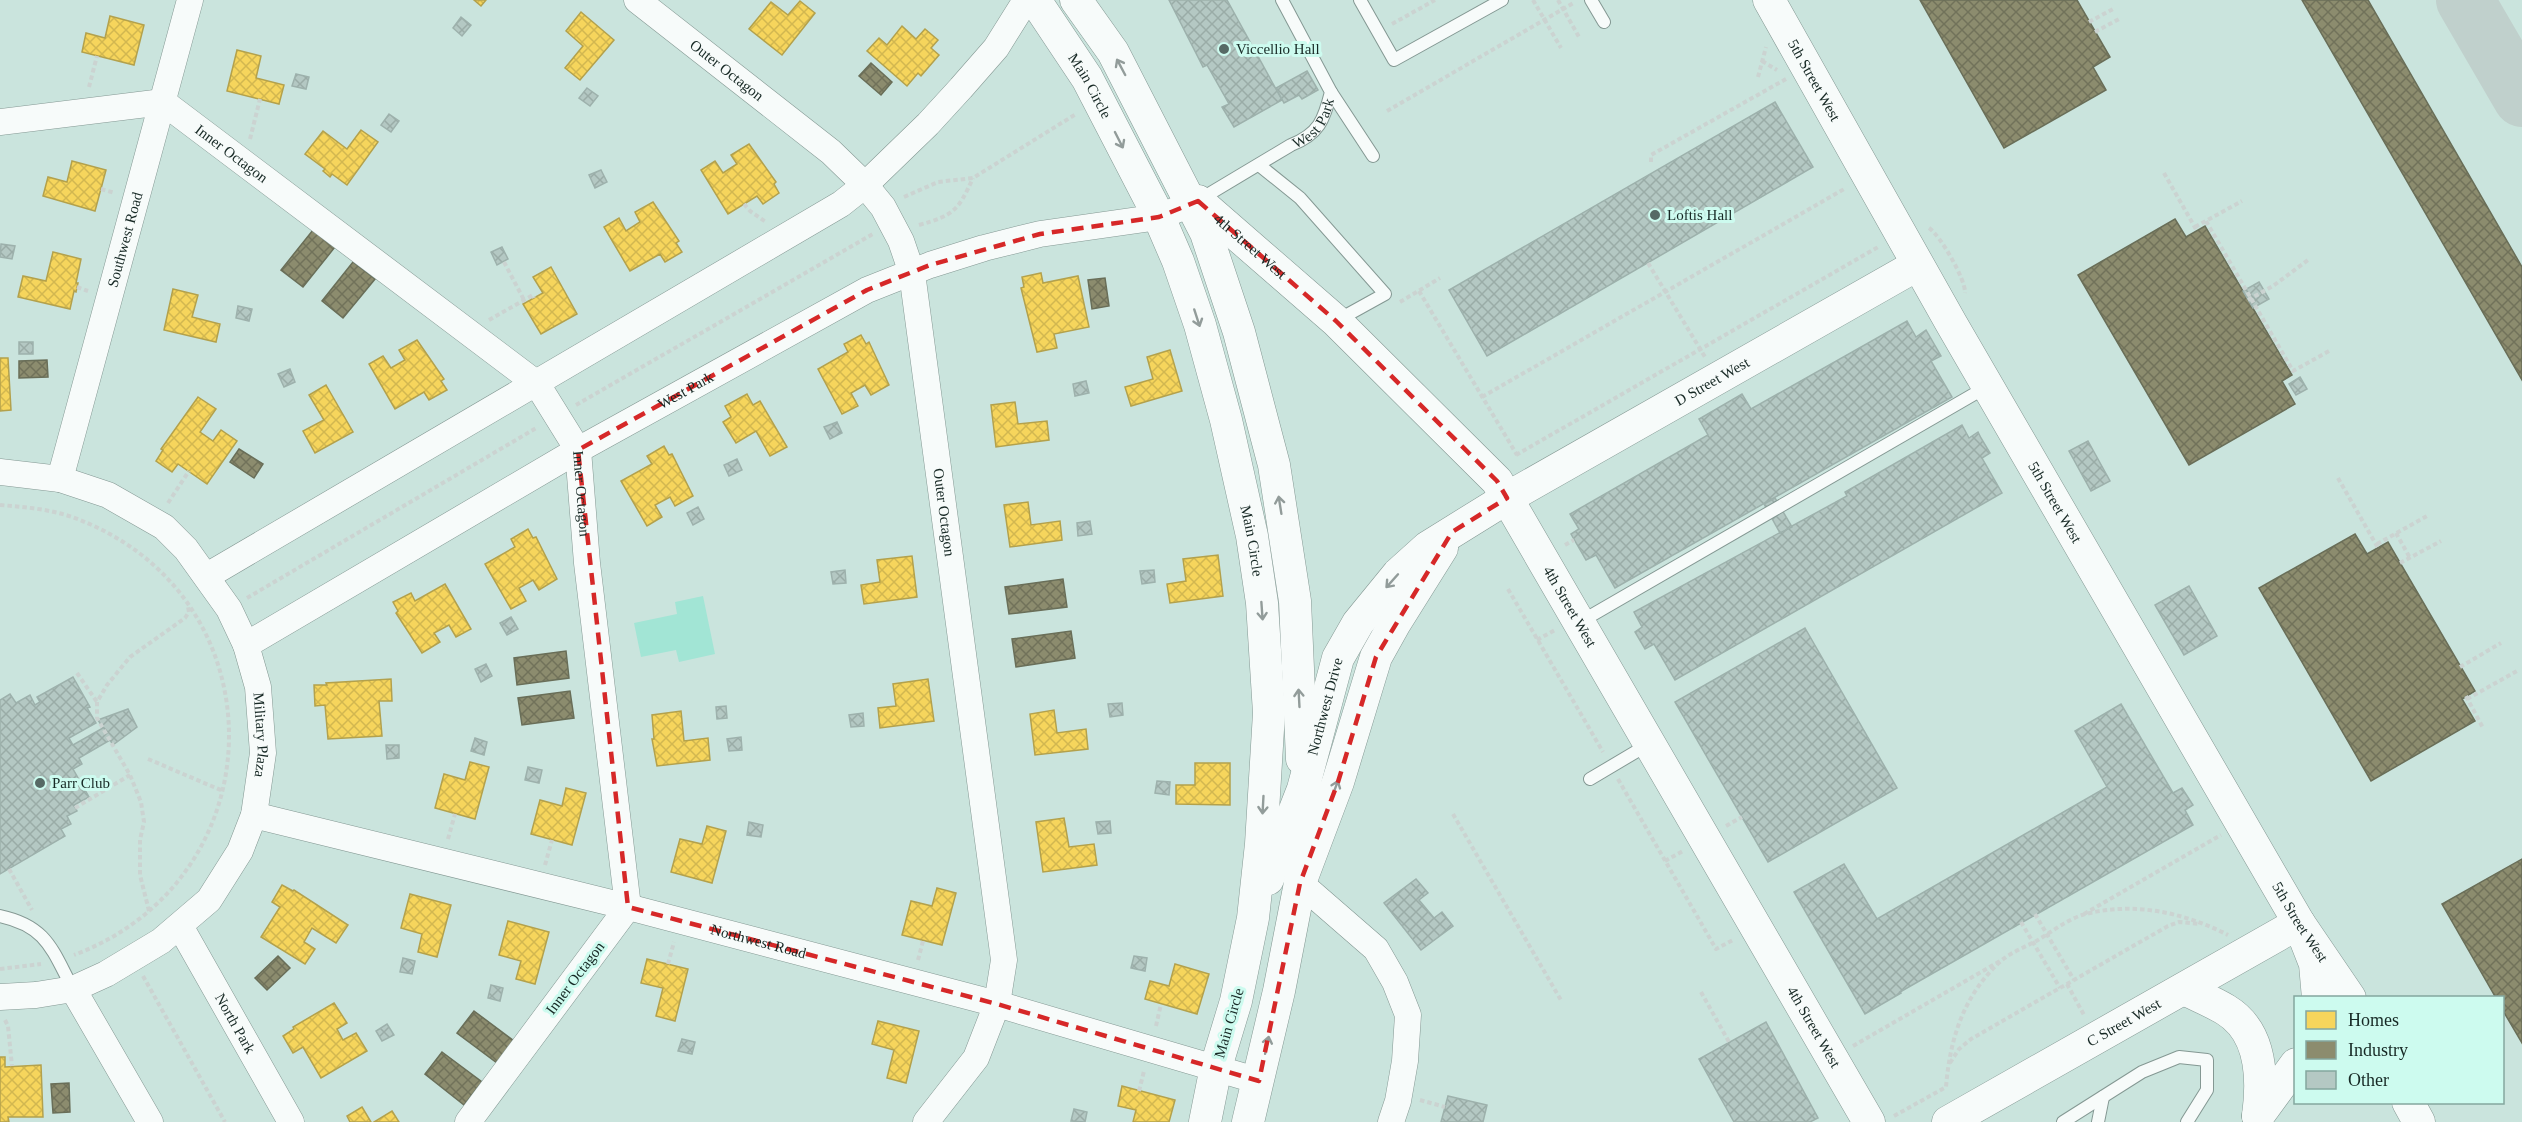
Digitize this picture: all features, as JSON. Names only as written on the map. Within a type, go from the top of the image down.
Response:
[{"type":"street","name":"Southwest Road","points":[[60,479],[190,0]]},
{"type":"street","name":"Outer Octagon","points":[[637,0],[831,152],[866,185],[901,241],[912,273],[1004,960],[997,1004],[976,1058],[926,1122]]},
{"type":"street","points":[[207,576],[841,204],[866,185],[928,124],[996,48],[1026,0]]},
{"type":"street","name":"Main Circle","points":[[1035,0],[1087,78],[1159,217],[1178,261],[1200,325],[1226,420],[1252,536],[1262,603],[1269,713],[1261,844],[1253,918],[1236,1001],[1216,1067],[1205,1122]]},
{"type":"street","points":[[1076,0],[1113,52],[1195,203],[1239,332],[1274,465],[1295,601],[1304,789],[1300,883],[1376,949],[1395,982],[1408,1015],[1405,1061],[1398,1101],[1391,1122]]},
{"type":"street","name":"5th Street West","points":[[1769,0],[1910,269],[2299,924],[2349,996]]},
{"type":"street","points":[[0,122],[163,102]]},
{"type":"street","name":"Inner Octagon","points":[[163,102],[537,384],[578,450],[587,563],[628,907],[468,1122]]},
{"type":"street","points":[[1159,217],[1195,203]]},
{"type":"street","name":"4th Street West","points":[[1195,203],[1336,321],[1497,481],[1520,490],[1580,622],[1869,1122]]},
{"type":"street","name":"West Park","points":[[246,645],[578,450],[867,290],[930,265],[1040,234],[1159,217]]},
{"type":"street","name":"D Street West","points":[[1520,490],[1910,269]]},
{"type":"street","name":"Military Plaza","points":[[0,472],[60,479],[108,495],[165,527],[186,549],[229,609],[246,645],[258,687],[263,753],[254,815],[240,851],[209,900],[180,926],[134,959],[73,989],[36,995],[2,1007]]},
{"type":"street","name":"Northwest Drive","points":[[1253,918],[1304,789],[1338,658],[1358,623],[1398,574],[1428,547],[1520,490]]},
{"type":"street","name":"Northwest Drive","points":[[1248,1122],[1260,1081],[1300,883],[1338,782],[1376,657],[1452,532]]},
{"type":"street","name":"Northwest Road","points":[[254,815],[628,907],[997,1004],[1260,1081]]},
{"type":"street","points":[[2299,924],[2315,964],[2318,996]]},
{"type":"street","name":"C Street West","points":[[1948,1122],[2299,924]]},
{"type":"street","name":"North Park","points":[[180,926],[291,1122]]},
{"type":"street","points":[[73,989],[150,1122]]},
{"type":"street","points":[[2184,989],[2228,1011],[2246,1030],[2259,1064],[2262,1087],[2256,1119]]},
{"type":"street","points":[[2256,1119],[2294,1065]]},
{"type":"street","points":[[2409,1104],[2419,1122]]},
{"type":"lane","name":"West Park","points":[[1195,203],[1291,145],[1308,139],[1324,119],[1331,92],[1282,0]]},
{"type":"lane","points":[[1360,0],[1394,60],[1502,0]]},
{"type":"lane","points":[[1591,0],[1604,22]]},
{"type":"lane","points":[[1331,92],[1373,156]]},
{"type":"lane","points":[[1259,165],[1300,198],[1385,294],[1336,321]]},
{"type":"lane","points":[[1580,622],[1976,393]]},
{"type":"lane","points":[[1590,779],[1650,743]]},
{"type":"lane","points":[[0,916],[21,920],[45,937],[73,989]]},
{"type":"lane","points":[[2063,1122],[2142,1072],[2180,1057],[2206,1060],[2207,1090],[2187,1122]]},
{"type":"lane","points":[[2098,1122],[2103,1097]]},
{"type":"path","points":[[1387,17],[1392,25],[1435,0]]},
{"type":"path","points":[[1533,0],[1561,48]]},
{"type":"path","points":[[1558,0],[1579,37]]},
{"type":"path","points":[[1387,111],[1575,2]]},
{"type":"path","points":[[2089,22],[2113,9]]},
{"type":"path","points":[[2095,32],[2119,19]]},
{"type":"path","points":[[83,111],[97,56]]},
{"type":"path","points":[[1651,162],[1651,155],[1789,77],[1794,79]]},
{"type":"path","points":[[244,163],[260,99]]},
{"type":"path","points":[[973,178],[960,207],[940,219],[919,225],[891,223],[902,198],[911,192],[938,182],[973,178],[1099,100]]},
{"type":"path","points":[[2164,173],[2196,229],[2242,201]]},
{"type":"path","points":[[1482,398],[1854,183]]},
{"type":"path","points":[[2206,221],[2293,371],[2331,350]]},
{"type":"path","points":[[1516,455],[1888,242],[1910,269]]},
{"type":"path","points":[[2250,299],[2308,260]]},
{"type":"path","points":[[504,262],[524,300]]},
{"type":"path","points":[[1648,263],[1718,378]]},
{"type":"path","points":[[1399,303],[1440,278]]},
{"type":"path","points":[[1419,291],[1516,455],[1520,490]]},
{"type":"path","points":[[468,332],[533,295],[534,298]]},
{"type":"path","points":[[165,527],[167,503],[189,471]]},
{"type":"path","points":[[2338,478],[2378,546],[2427,516]]},
{"type":"path","points":[[0,506],[33,508],[70,516],[101,530],[143,556],[188,602],[207,637],[222,679],[230,735],[224,791],[208,836],[183,877],[149,912],[99,945],[57,960],[26,967],[0,969]]},
{"type":"path","points":[[2396,533],[2410,558]]},
{"type":"path","points":[[1563,546],[1574,540]]},
{"type":"path","points":[[2400,563],[2442,541]]},
{"type":"path","points":[[1508,589],[1716,949],[1739,937]]},
{"type":"path","points":[[149,912],[140,875],[140,840],[144,822],[141,802],[130,776],[97,718],[97,702],[107,685],[130,657],[185,618],[189,612],[188,602]]},
{"type":"path","points":[[2460,666],[2501,643]]},
{"type":"path","points":[[2483,728],[2466,698],[2517,670]]},
{"type":"path","points":[[77,673],[97,702]]},
{"type":"path","points":[[148,759],[224,791]]},
{"type":"path","points":[[75,808],[130,776]]},
{"type":"path","points":[[1453,814],[1562,1002]]},
{"type":"path","points":[[1828,1051],[1851,1047],[2228,831]]},
{"type":"path","points":[[2081,915],[2120,909],[2150,909],[2210,925],[2231,936]]},
{"type":"path","points":[[2035,914],[2074,980]]},
{"type":"path","points":[[2021,922],[2060,988]]},
{"type":"path","points":[[1948,1066],[1959,1049],[1971,1039],[2168,926],[2180,922],[2210,925]]},
{"type":"path","points":[[134,959],[225,1122]]},
{"type":"path","points":[[1884,1122],[1946,1087],[1953,1038],[1962,1014],[2003,959]]},
{"type":"path","points":[[1701,992],[1729,1042]]},
{"type":"path","points":[[2,1007],[8,1026],[12,1066]]},
{"type":"highlighted area","points":[[1198,201],[1336,321],[1497,481],[1507,498],[1452,532],[1376,657],[1338,782],[1300,883],[1259,1081],[997,1004],[628,907],[578,450],[867,290],[930,265],[1040,234],[1159,217]]},
{"type":"green space","points":[[703,596],[715,654],[679,662],[676,650],[641,657],[634,623],[677,614],[675,602]]},
{"type":"building: Homes","points":[[474,0],[486,0],[481,6]]},
{"type":"building: Homes","points":[[800,1],[815,13],[782,55],[749,29],[771,2],[788,15]]},
{"type":"building: Homes","points":[[581,12],[614,40],[580,80],[565,68],[583,46],[566,31]]},
{"type":"building: Homes","points":[[110,16],[144,25],[134,65],[82,52],[86,33],[105,38]]},
{"type":"building: Homes","points":[[902,26],[916,39],[925,29],[938,40],[931,48],[939,55],[921,76],[918,73],[907,86],[867,51],[879,38],[887,45]]},
{"type":"building: Homes","points":[[237,50],[261,56],[256,78],[284,85],[279,104],[227,91]]},
{"type":"building: Homes","points":[[361,130],[378,142],[347,185],[332,174],[330,177],[323,171],[325,169],[305,154],[323,131],[347,149]]},
{"type":"building: Homes","points":[[749,144],[776,182],[774,184],[779,193],[763,204],[757,196],[728,214],[701,170],[715,161],[723,173],[737,164],[731,155]]},
{"type":"building: Homes","points":[[72,161],[106,170],[95,211],[43,196],[48,177],[67,182]]},
{"type":"building: Homes","points":[[653,202],[679,241],[676,243],[682,252],[665,262],[660,254],[630,271],[604,227],[619,218],[626,231],[640,222],[635,212]]},
{"type":"building: Homes","points":[[53,252],[81,259],[76,283],[78,283],[70,309],[18,297],[23,276],[46,281]]},
{"type":"building: Homes","points":[[551,267],[577,314],[541,334],[523,304],[543,293],[533,277]]},
{"type":"building: Homes","points":[[1041,273],[1043,283],[1078,276],[1089,327],[1054,334],[1057,348],[1037,352],[1021,288],[1024,287],[1022,277]]},
{"type":"building: Homes","points":[[173,289],[198,295],[192,317],[220,324],[216,342],[164,330]]},
{"type":"building: Homes","points":[[861,335],[866,344],[869,342],[889,385],[871,395],[865,385],[851,393],[858,406],[842,414],[818,369],[848,352],[844,344]]},
{"type":"building: Homes","points":[[417,340],[444,379],[441,381],[447,390],[429,400],[424,392],[395,409],[369,364],[383,356],[391,368],[405,360],[399,350]]},
{"type":"building: Homes","points":[[1170,350],[1182,391],[1131,406],[1125,387],[1153,379],[1147,357]]},
{"type":"building: Homes","points":[[0,358],[8,358],[11,410],[0,411]]},
{"type":"building: Homes","points":[[326,385],[353,432],[315,453],[303,431],[324,420],[309,395]]},
{"type":"building: Homes","points":[[747,394],[753,405],[760,401],[787,447],[770,456],[756,431],[736,443],[723,422],[731,417],[725,406]]},
{"type":"building: Homes","points":[[198,397],[216,409],[200,432],[213,441],[221,430],[237,441],[207,484],[178,464],[172,472],[156,461],[163,450],[161,449]]},
{"type":"building: Homes","points":[[1015,402],[1018,424],[1047,421],[1049,440],[996,447],[991,405]]},
{"type":"building: Homes","points":[[664,446],[669,455],[672,454],[693,496],[675,506],[670,497],[655,505],[662,517],[647,526],[621,481],[652,464],[647,456]]},
{"type":"building: Homes","points":[[1028,502],[1031,525],[1060,521],[1062,540],[1010,547],[1004,505]]},
{"type":"building: Homes","points":[[528,529],[533,538],[536,537],[557,579],[539,590],[533,580],[519,588],[526,601],[511,609],[485,564],[515,547],[511,539]]},
{"type":"building: Homes","points":[[1218,555],[1223,596],[1170,603],[1167,584],[1186,581],[1183,559]]},
{"type":"building: Homes","points":[[912,556],[917,597],[864,604],[861,585],[880,582],[877,560]]},
{"type":"building: Homes","points":[[445,584],[471,629],[456,637],[449,625],[434,633],[440,642],[422,653],[396,613],[398,611],[393,602],[411,593],[415,601]]},
{"type":"building: Homes","points":[[391,679],[392,701],[379,701],[382,736],[328,739],[325,705],[315,706],[314,685]]},
{"type":"building: Homes","points":[[928,679],[934,721],[880,728],[878,708],[896,706],[893,684]]},
{"type":"building: Homes","points":[[1054,710],[1057,733],[1086,729],[1088,749],[1035,755],[1030,714]]},
{"type":"building: Homes","points":[[681,711],[684,741],[708,738],[710,760],[657,766],[652,739],[654,739],[652,715]]},
{"type":"building: Homes","points":[[470,762],[489,767],[475,819],[435,808],[444,774],[465,780]]},
{"type":"building: Homes","points":[[1195,763],[1230,763],[1230,805],[1176,804],[1176,785],[1195,785]]},
{"type":"building: Homes","points":[[566,788],[586,793],[572,845],[531,834],[540,800],[562,806]]},
{"type":"building: Homes","points":[[1064,818],[1069,847],[1094,844],[1097,865],[1043,872],[1036,822]]},
{"type":"building: Homes","points":[[707,826],[726,831],[712,883],[671,872],[680,839],[702,844]]},
{"type":"building: Homes","points":[[282,885],[294,890],[348,925],[336,943],[312,928],[304,942],[315,949],[305,964],[261,937],[280,907],[272,902]]},
{"type":"building: Homes","points":[[937,888],[956,893],[942,945],[902,935],[911,901],[932,906]]},
{"type":"building: Homes","points":[[410,894],[451,905],[437,957],[418,952],[422,934],[401,928]]},
{"type":"building: Homes","points":[[508,921],[549,932],[535,984],[516,979],[521,961],[499,955]]},
{"type":"building: Homes","points":[[647,959],[688,969],[675,1021],[656,1016],[663,988],[641,983]]},
{"type":"building: Homes","points":[[1175,964],[1209,974],[1197,1014],[1145,999],[1150,981],[1169,986]]},
{"type":"building: Homes","points":[[334,1003],[347,1023],[337,1029],[343,1040],[356,1033],[367,1051],[321,1078],[303,1047],[293,1053],[283,1036],[294,1029],[293,1027]]},
{"type":"building: Homes","points":[[878,1021],[919,1031],[906,1083],[887,1078],[894,1050],[872,1044]]},
{"type":"building: Homes","points":[[0,1057],[5,1057],[5,1067],[41,1065],[43,1117],[8,1117],[9,1122],[0,1122]]},
{"type":"building: Homes","points":[[1122,1086],[1175,1100],[1169,1122],[1133,1122],[1136,1110],[1118,1106]]},
{"type":"building: Homes","points":[[362,1107],[371,1122],[350,1122],[347,1116]]},
{"type":"building: Homes","points":[[392,1111],[399,1122],[374,1122]]},
{"type":"building: Industry","points":[[1920,0],[2077,0],[2110,57],[2093,67],[2106,90],[2004,148]]},
{"type":"building: Industry","points":[[2302,0],[2368,0],[2522,267],[2522,380]]},
{"type":"building: Industry","points":[[871,63],[892,82],[881,95],[859,76]]},
{"type":"building: Industry","points":[[2175,219],[2186,237],[2205,226],[2292,375],[2282,381],[2295,404],[2189,465],[2078,275]]},
{"type":"building: Industry","points":[[313,230],[335,247],[303,287],[281,270]]},
{"type":"building: Industry","points":[[353,262],[375,279],[343,318],[322,301]]},
{"type":"building: Industry","points":[[1105,278],[1109,306],[1092,309],[1088,280]]},
{"type":"building: Industry","points":[[47,360],[48,377],[19,378],[19,361]]},
{"type":"building: Industry","points":[[239,449],[263,464],[254,478],[230,462]]},
{"type":"building: Industry","points":[[2355,534],[2367,554],[2388,542],[2475,691],[2462,699],[2475,721],[2371,781],[2259,588]]},
{"type":"building: Industry","points":[[1063,579],[1067,607],[1009,614],[1005,587]]},
{"type":"building: Industry","points":[[1071,631],[1075,658],[1016,667],[1012,639]]},
{"type":"building: Industry","points":[[566,651],[569,678],[517,685],[514,658]]},
{"type":"building: Industry","points":[[570,691],[574,718],[522,725],[518,698]]},
{"type":"building: Industry","points":[[2522,859],[2522,1043],[2504,1012],[2504,996],[2495,996],[2442,904]]},
{"type":"building: Industry","points":[[278,956],[290,968],[267,990],[255,978]]},
{"type":"building: Industry","points":[[474,1011],[514,1041],[497,1063],[457,1033]]},
{"type":"building: Industry","points":[[442,1052],[482,1082],[464,1105],[425,1074]]},
{"type":"building: Industry","points":[[69,1083],[70,1112],[53,1113],[51,1084]]},
{"type":"building: Other","name":"Viccellio Hall","points":[[1169,0],[1227,0],[1282,100],[1234,127],[1222,107],[1229,104],[1207,65],[1203,67]]},
{"type":"building: Other","points":[[461,17],[471,25],[462,36],[453,28]]},
{"type":"building: Other","points":[[1307,71],[1318,90],[1302,99],[1299,95],[1284,103],[1276,88]]},
{"type":"building: Other","points":[[296,74],[309,77],[306,89],[292,86]]},
{"type":"building: Other","points":[[587,88],[598,96],[590,106],[579,98]]},
{"type":"building: Other","name":"Loftis Hall","points":[[1775,102],[1813,167],[1487,356],[1449,290]]},
{"type":"building: Other","points":[[389,114],[399,121],[391,132],[381,125]]},
{"type":"building: Other","points":[[601,170],[607,182],[595,188],[589,175]]},
{"type":"building: Other","points":[[1,244],[15,246],[12,259],[0,257]]},
{"type":"building: Other","points":[[502,247],[508,259],[497,265],[491,252]]},
{"type":"building: Other","points":[[2259,282],[2269,299],[2253,308],[2243,291]]},
{"type":"building: Other","points":[[238,306],[252,309],[249,321],[236,318]]},
{"type":"building: Other","points":[[1907,321],[1916,337],[1926,330],[1941,356],[1931,361],[1952,397],[1615,588],[1596,555],[1586,560],[1571,534],[1579,529],[1570,514],[1708,435],[1699,419],[1742,394],[1751,409]]},
{"type":"building: Other","points":[[19,342],[33,342],[33,354],[19,354]]},
{"type":"building: Other","points":[[290,369],[295,382],[284,387],[278,374]]},
{"type":"building: Other","points":[[2300,377],[2307,389],[2296,395],[2289,384]]},
{"type":"building: Other","points":[[1086,381],[1089,393],[1075,396],[1073,384]]},
{"type":"building: Other","points":[[837,422],[842,433],[830,439],[824,427]]},
{"type":"building: Other","points":[[1962,425],[1969,438],[1978,432],[1990,453],[1982,458],[2002,493],[1675,680],[1654,644],[1645,649],[1635,632],[1642,627],[1634,612],[1847,496],[1845,492]]},
{"type":"building: Other","points":[[2088,441],[2110,481],[2091,491],[2069,451]]},
{"type":"building: Other","points":[[737,459],[742,470],[729,476],[724,465]]},
{"type":"building: Other","points":[[1775,498],[1792,527],[1780,533],[1764,504]]},
{"type":"building: Other","points":[[698,507],[704,519],[693,525],[687,513]]},
{"type":"building: Other","points":[[1090,521],[1092,534],[1078,536],[1077,523]]},
{"type":"building: Other","points":[[845,570],[846,583],[833,584],[831,572]]},
{"type":"building: Other","points":[[1154,570],[1155,582],[1142,584],[1140,571]]},
{"type":"building: Other","points":[[2189,586],[2217,636],[2184,655],[2155,605]]},
{"type":"building: Other","points":[[511,617],[518,629],[507,635],[500,623]]},
{"type":"building: Other","points":[[1805,628],[1897,788],[1768,862],[1675,702]]},
{"type":"building: Other","points":[[486,664],[492,676],[481,682],[475,669]]},
{"type":"building: Other","name":"Parr Club","points":[[73,677],[96,723],[69,738],[73,745],[103,728],[98,720],[128,709],[137,727],[113,745],[110,740],[79,758],[82,764],[73,769],[89,797],[74,805],[77,811],[67,816],[71,824],[61,829],[65,836],[0,874],[0,700],[10,694],[16,703],[30,695],[35,705],[40,702],[37,697]]},
{"type":"building: Other","points":[[1122,703],[1123,715],[1110,717],[1108,704]]},
{"type":"building: Other","points":[[2121,704],[2173,793],[2182,788],[2193,805],[2185,810],[2193,825],[1865,1014],[1794,892],[1844,864],[1877,919],[2107,787],[2075,731]]},
{"type":"building: Other","points":[[726,706],[727,718],[717,719],[716,707]]},
{"type":"building: Other","points":[[863,713],[864,726],[851,727],[849,715]]},
{"type":"building: Other","points":[[741,737],[742,750],[729,751],[727,739]]},
{"type":"building: Other","points":[[475,738],[487,742],[484,755],[471,751]]},
{"type":"building: Other","points":[[386,745],[399,745],[399,758],[387,759]]},
{"type":"building: Other","points":[[528,767],[542,770],[539,783],[525,780]]},
{"type":"building: Other","points":[[1157,781],[1170,782],[1169,795],[1155,793]]},
{"type":"building: Other","points":[[1110,821],[1111,833],[1098,834],[1096,822]]},
{"type":"building: Other","points":[[749,822],[763,825],[761,837],[747,835]]},
{"type":"building: Other","points":[[1416,879],[1428,893],[1419,900],[1434,918],[1442,912],[1453,926],[1421,950],[1384,903]]},
{"type":"building: Other","points":[[1134,956],[1147,958],[1145,971],[1131,968]]},
{"type":"building: Other","points":[[403,958],[415,961],[412,974],[400,972]]},
{"type":"building: Other","points":[[491,985],[503,988],[500,1001],[488,998]]},
{"type":"building: Other","points":[[1766,1022],[1818,1118],[1810,1122],[1734,1122],[1699,1059]]},
{"type":"building: Other","points":[[387,1024],[394,1035],[382,1041],[376,1031]]},
{"type":"building: Other","points":[[682,1039],[695,1042],[692,1054],[678,1051]]},
{"type":"building: Other","points":[[1448,1096],[1487,1105],[1483,1122],[1441,1122]]},
{"type":"building: Other","points":[[1074,1109],[1087,1112],[1085,1122],[1071,1121]]},
{"type":"taxiway","points":[[2465,0],[2522,98]]},
{"type":"place","name":"Viccellio Hall","points":[[1224,49]]},
{"type":"place","name":"Loftis Hall","points":[[1655,215]]},
{"type":"place","name":"Parr Club","points":[[40,783]]}]
